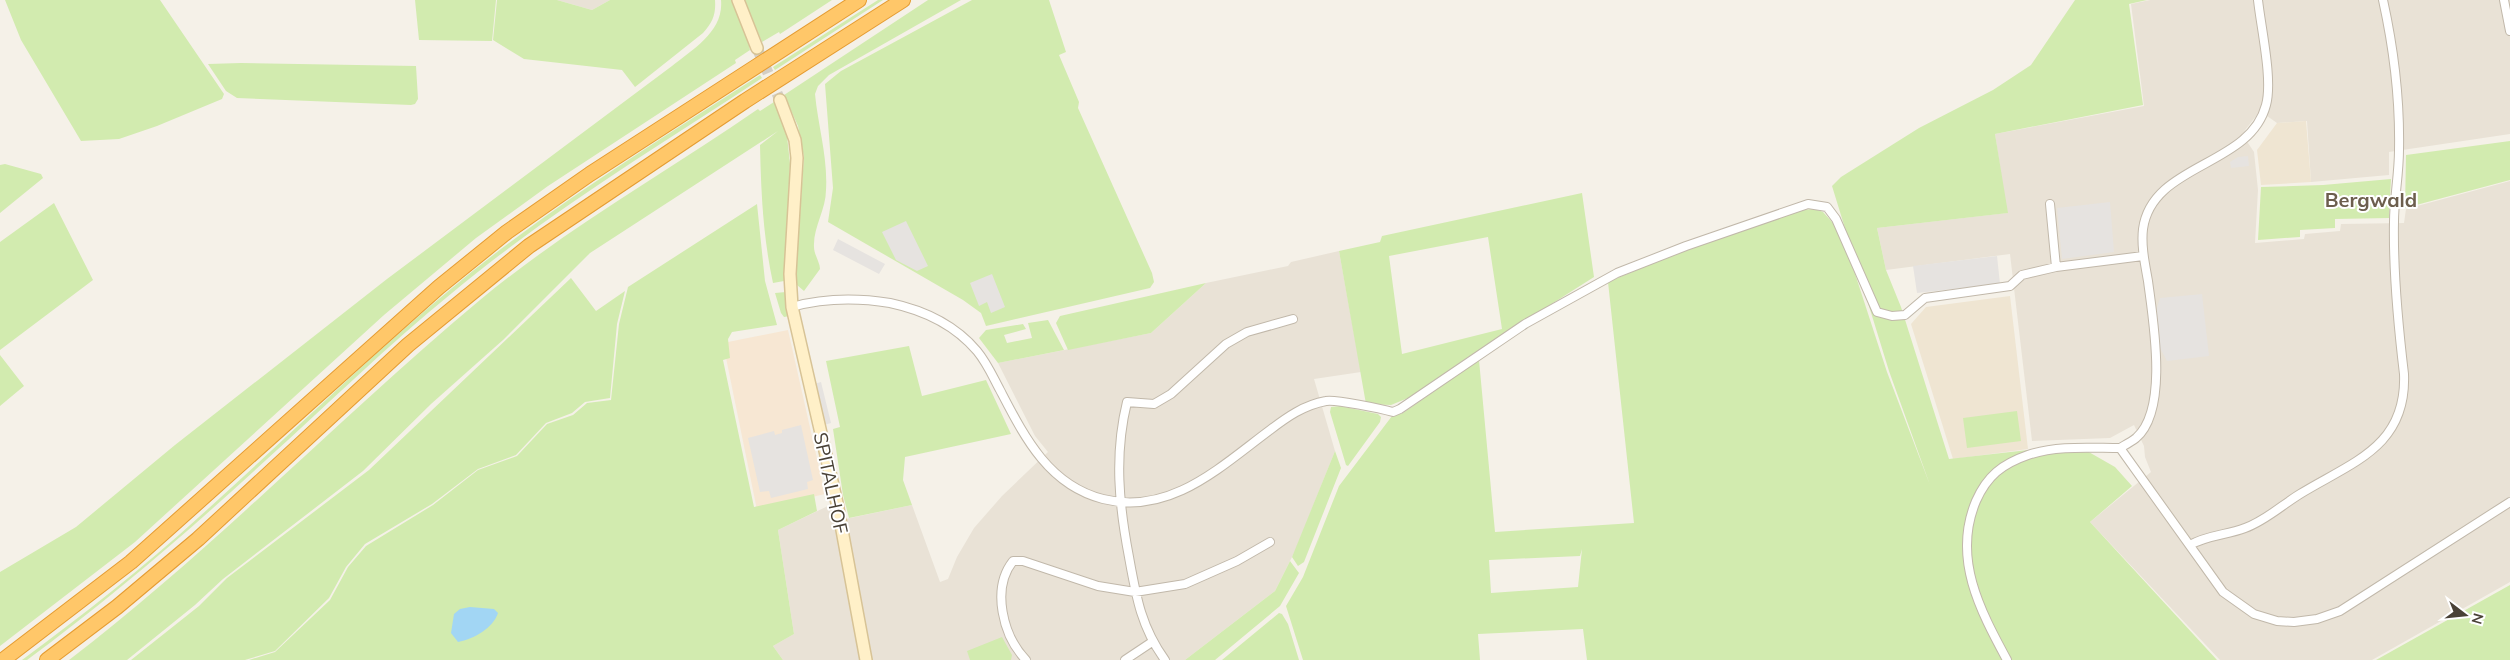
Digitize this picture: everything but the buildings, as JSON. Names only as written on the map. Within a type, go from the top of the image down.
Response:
[{"type":"highway","points":[[3,660],[130,562],[439,287],[507,232],[598,169],[858,0]]},
{"type":"highway","points":[[47,660],[116,607],[198,539],[408,345],[529,246],[903,0]]},
{"type":"street","points":[[738,0],[757,48]]},
{"type":"street","points":[[2007,660],[1977,601],[1968,564],[1966,542],[1972,513],[1982,487],[1999,469],[2029,454],[2058,449],[2120,448],[2137,438],[2150,418],[2156,399],[2156,356],[2143,256],[2143,230],[2147,213],[2153,202],[2171,186],[2247,137],[2261,120],[2267,104],[2268,86],[2258,0]]},
{"type":"street","points":[[2190,545],[2200,540],[2246,528],[2298,494],[2366,456],[2389,434],[2400,414],[2405,390],[2394,258],[2399,102],[2392,37],[2383,0]]},
{"type":"street","points":[[2504,0],[2510,31]]},
{"type":"street","name":"SPITALHOF","points":[[780,100],[795,140],[798,158],[790,274],[792,306],[837,503],[866,660]]},
{"type":"street","points":[[792,306],[829,300],[865,300],[911,309],[943,322],[967,340],[986,363],[1024,436],[1046,465],[1087,493],[1120,502],[1158,500],[1187,490],[1296,411],[1326,401],[1393,412],[1404,408],[1525,324],[1617,273],[1686,246],[1808,204],[1827,207],[1836,219],[1877,312],[1892,316],[1905,315],[1925,298],[2010,286],[2022,275],[2056,267],[2143,256]]},
{"type":"street","points":[[2050,204],[2056,267]]},
{"type":"street","points":[[1165,660],[1152,642],[1142,620],[1135,592],[1120,502],[1118,464],[1127,402],[1154,404],[1171,394],[1226,344],[1247,332],[1293,318]]},
{"type":"street","points":[[2120,448],[2223,592],[2254,614],[2286,622],[2310,620],[2340,611],[2432,554],[2510,502]]},
{"type":"street","points":[[1026,660],[1010,636],[1002,608],[1002,582],[1006,570],[1013,562],[1023,561],[1098,586],[1135,592],[1185,584],[1237,561],[1270,542]]},
{"type":"street","points":[[1124,660],[1152,642]]},
{"type":"shaded area","points":[[557,0],[610,0],[592,10]]},
{"type":"shaded area","points":[[2150,0],[2510,0],[2510,134],[2389,152],[2389,175],[2311,182],[2307,121],[2277,123],[2260,111],[2242,134],[2254,152],[2258,190],[2255,243],[2304,239],[2305,234],[2340,231],[2341,224],[2404,223],[2406,209],[2510,181],[2510,582],[2372,660],[2220,660],[2090,522],[2151,472],[2145,457],[2144,446],[2134,425],[2110,438],[2032,441],[2010,254],[1886,270],[1877,228],[2007,213],[1995,134],[2144,106],[2131,4]]},
{"type":"shaded area","points":[[2306,121],[2311,182],[2261,185],[2257,150],[2277,123]]},
{"type":"shaded area","points":[[2248,156],[2249,166],[2231,168],[2230,162],[2238,157]]},
{"type":"shaded area","points":[[2110,202],[2114,252],[2062,259],[2057,208]]},
{"type":"shaded area","points":[[906,221],[928,266],[917,271],[896,260],[882,232]]},
{"type":"shaded area","points":[[838,239],[885,264],[879,274],[833,250]]},
{"type":"shaded area","points":[[1339,251],[1361,372],[1314,379],[1335,451],[1295,551],[1275,591],[1185,660],[783,660],[773,646],[794,634],[778,530],[830,505],[836,521],[912,505],[940,582],[948,579],[957,557],[974,528],[1002,496],[1048,452],[1035,436],[998,363],[1151,333],[1206,283],[1288,266],[1291,262]]},
{"type":"shaded area","points":[[1997,256],[2000,284],[1917,293],[1913,266]]},
{"type":"shaded area","points":[[992,274],[1005,307],[991,313],[987,302],[979,306],[970,283]]},
{"type":"shaded area","points":[[2202,294],[2209,356],[2167,361],[2160,348],[2156,311],[2160,298]]},
{"type":"shaded area","points":[[2010,296],[2028,449],[1953,459],[1911,324],[1926,307]]},
{"type":"shaded area","points":[[788,330],[825,494],[757,510],[723,343]]},
{"type":"shaded area","points":[[821,382],[831,423],[824,425],[814,384]]},
{"type":"shaded area","points":[[801,425],[813,480],[807,482],[808,489],[771,498],[769,491],[760,492],[748,438],[774,431],[775,435],[782,433],[782,430]]},
{"type":"green space","points":[[5,0],[160,0],[224,94],[222,99],[157,126],[119,139],[81,141],[21,40]]},
{"type":"green space","points":[[415,0],[496,0],[492,41],[419,40]]},
{"type":"green space","points":[[497,0],[557,0],[592,10],[610,0],[715,0],[715,5],[713,18],[703,33],[635,87],[622,70],[524,59],[493,40]]},
{"type":"green space","points":[[721,0],[734,0],[744,25],[750,50],[735,60],[736,63],[548,186],[476,238],[384,315],[135,542],[0,646],[0,572],[76,527],[175,445],[387,279],[698,46],[718,21],[721,11]]},
{"type":"green space","points":[[744,0],[832,0],[780,34],[779,32],[762,42]]},
{"type":"green space","points":[[878,0],[883,0],[775,70],[773,67]]},
{"type":"green space","points":[[928,0],[961,0],[829,75],[818,86],[815,94],[824,154],[826,190],[824,205],[814,240],[814,250],[820,269],[804,291],[797,285],[796,268],[804,157],[798,126],[784,95]]},
{"type":"green space","points":[[972,0],[1049,0],[1066,52],[1059,55],[1079,102],[1078,108],[1152,273],[1154,282],[1150,288],[986,326],[981,313],[963,300],[828,222],[833,188],[825,84],[841,71]]},
{"type":"green space","points":[[2075,0],[2147,0],[2129,4],[2143,105],[1995,134],[2008,213],[1877,228],[1886,270],[1901,307],[1949,459],[2028,450],[2087,451],[2115,467],[2132,486],[2090,522],[2217,660],[1587,660],[1583,629],[1478,634],[1480,660],[1303,660],[1286,606],[1303,577],[1339,486],[1392,416],[1403,413],[1479,360],[1495,532],[1634,523],[1608,282],[1668,257],[1802,210],[1815,209],[1823,212],[1833,223],[1847,249],[1887,372],[1930,485],[1889,371],[1832,186],[1841,177],[1919,128],[1993,90],[2031,65]],"holes":[[[1582,549],[1578,587],[1491,593],[1489,560],[1580,556]]]},
{"type":"green space","points":[[208,64],[416,66],[418,99],[415,104],[411,105],[237,98],[226,91]]},
{"type":"green space","points":[[760,75],[762,78],[604,181],[489,263],[404,334],[179,538],[89,613],[27,660],[22,660],[90,608],[178,536],[388,343],[452,288],[564,203]]},
{"type":"green space","points":[[774,102],[786,126],[790,164],[784,281],[773,283],[765,232],[761,180],[760,145],[778,131],[590,253],[503,340],[431,404],[363,471],[223,579],[195,605],[127,660],[69,660],[175,573],[377,390],[480,300],[582,225],[758,109],[760,111]]},
{"type":"green space","points":[[2510,141],[2510,180],[2405,208],[2406,155]]},
{"type":"green space","points":[[5,164],[41,174],[43,178],[0,213],[0,165]]},
{"type":"green space","points":[[2391,179],[2389,218],[2335,219],[2335,228],[2300,230],[2300,237],[2258,240],[2261,187],[2323,185]]},
{"type":"green space","points":[[1582,193],[1594,277],[1465,359],[1413,396],[1391,405],[1366,404],[1339,251],[1380,242],[1382,236]],"holes":[[[1488,237],[1502,329],[1402,354],[1389,256]]]},
{"type":"green space","points":[[54,203],[93,280],[0,350],[0,242]]},
{"type":"green space","points":[[757,204],[765,281],[777,325],[732,332],[728,339],[730,358],[723,360],[754,507],[814,494],[817,511],[778,530],[794,634],[773,646],[783,660],[249,660],[275,652],[330,600],[348,567],[366,546],[433,505],[478,470],[517,456],[547,424],[573,415],[587,403],[611,400],[619,324],[628,287]]},
{"type":"green space","points":[[571,278],[596,311],[625,291],[617,324],[610,398],[585,402],[572,413],[546,423],[516,455],[478,469],[432,504],[365,544],[346,567],[329,598],[275,651],[245,660],[131,660],[199,606],[227,578],[369,470]]},
{"type":"green space","points":[[1206,283],[1151,333],[1068,350],[1056,323],[1060,316]]},
{"type":"green space","points":[[786,292],[790,316],[784,317],[775,293]]},
{"type":"green space","points":[[1048,320],[1064,350],[998,363],[979,338],[986,330],[1023,324],[1026,329],[1004,335],[1007,343],[1032,338],[1028,323]]},
{"type":"green space","points":[[909,346],[922,396],[986,380],[1011,434],[905,457],[903,480],[912,505],[849,518],[843,495],[833,429],[840,427],[826,361]]},
{"type":"green space","points":[[0,355],[24,386],[0,406]]},
{"type":"green space","points":[[1340,406],[1378,414],[1381,417],[1380,422],[1348,466],[1346,465],[1330,412],[1331,407]]},
{"type":"green space","points":[[2017,411],[2021,441],[1967,448],[1963,418]]},
{"type":"green space","points":[[1335,451],[1341,468],[1304,562],[1298,566],[1292,557]]},
{"type":"green space","points":[[1290,561],[1299,573],[1280,606],[1215,660],[1185,660],[1275,591]]},
{"type":"green space","points":[[2510,585],[2510,660],[2376,660]]},
{"type":"green space","points":[[1279,613],[1282,614],[1288,624],[1299,660],[1222,660]]},
{"type":"green space","points":[[1002,637],[1012,655],[1011,660],[970,660],[967,651]]},
{"type":"water","points":[[470,607],[494,609],[498,613],[492,623],[482,632],[458,642],[451,633],[454,614],[460,609]]},
{"type":"tunnel","points":[[757,48],[780,100]]},
{"type":"district","name":"Bergwald","points":[[2371,200]]}]
